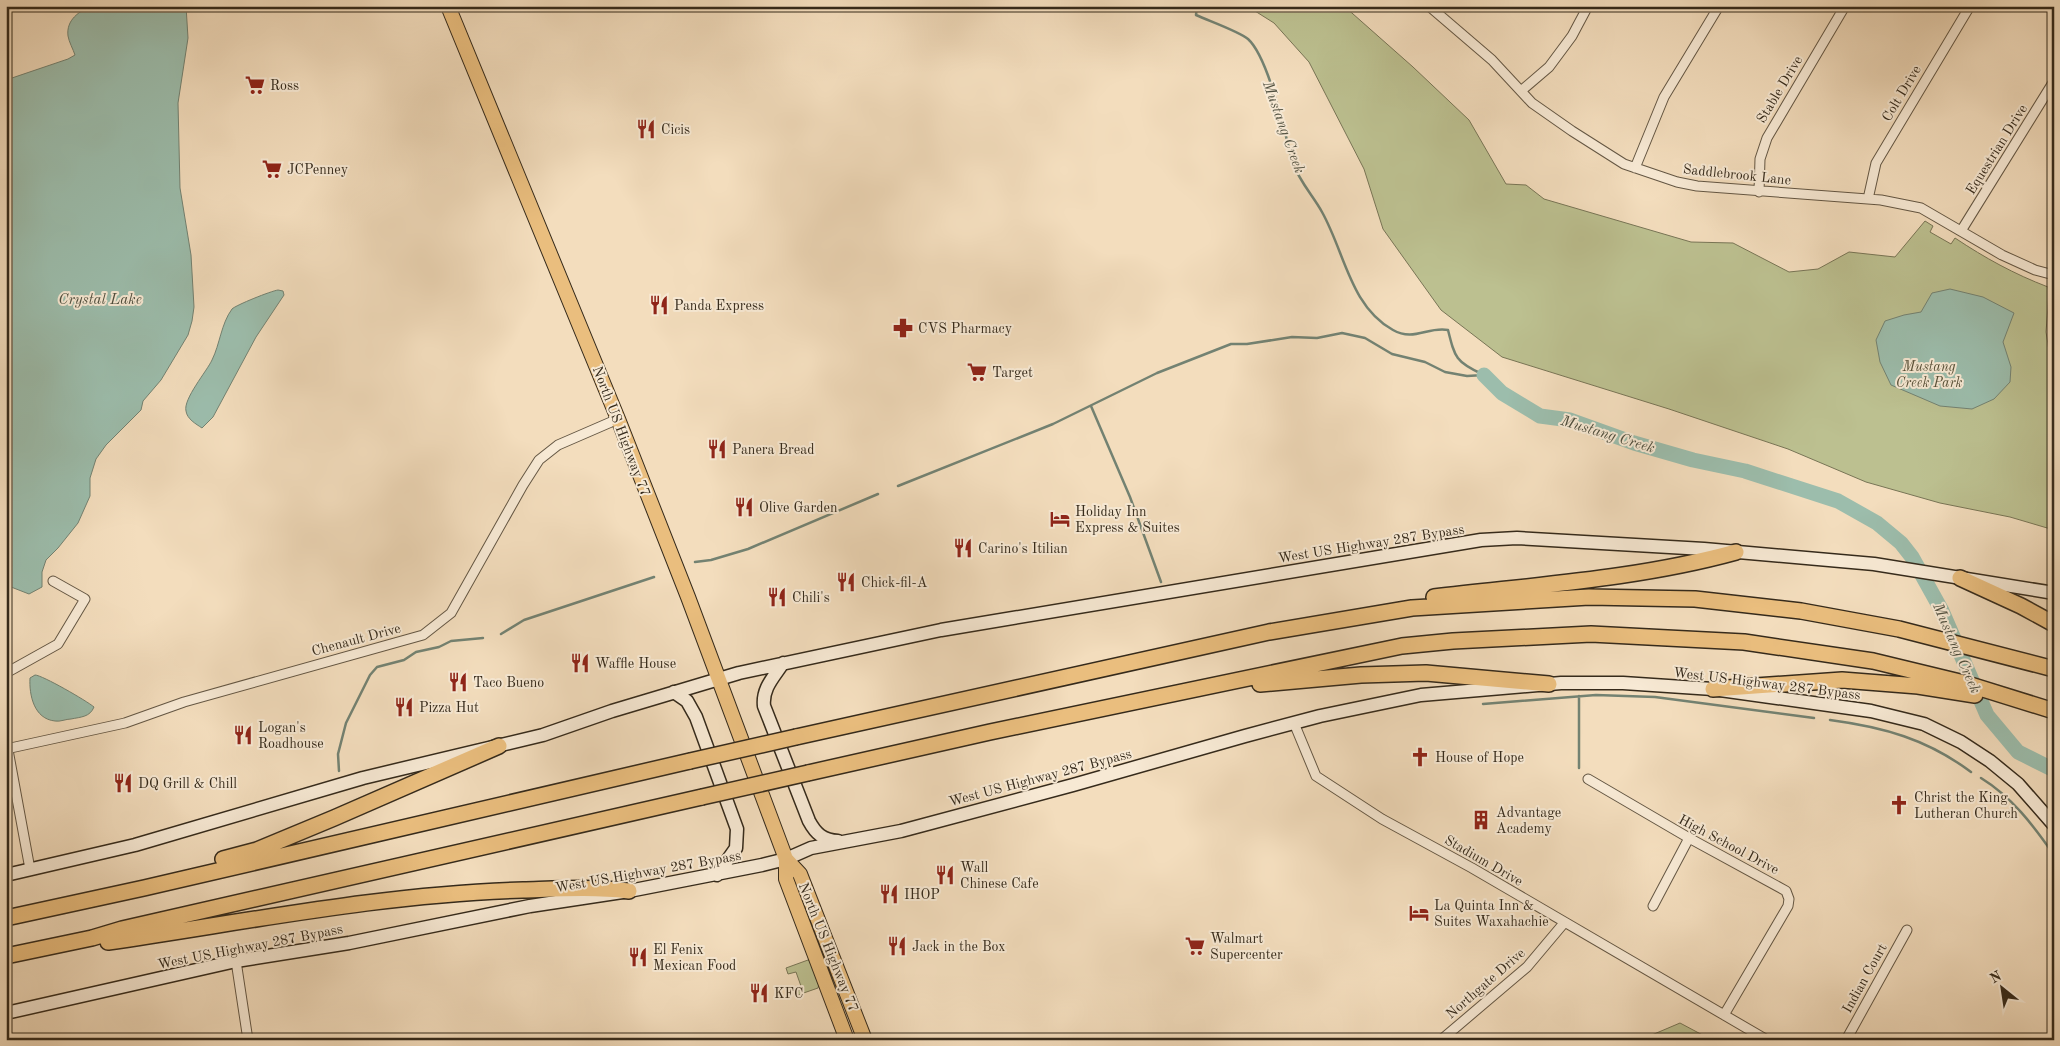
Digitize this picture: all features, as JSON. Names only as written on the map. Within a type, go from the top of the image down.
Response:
[{"type":"highway","points":[[1391,611],[1406,603],[1434,597],[1634,573],[1691,564],[1736,552]]},
{"type":"highway","points":[[1956,577],[2021,606],[2054,624]]},
{"type":"highway","points":[[6,918],[690,760],[1269,632],[1412,608],[1589,597],[1694,599],[1801,611],[1899,629],[2054,670]]},
{"type":"highway","points":[[6,956],[92,938],[122,929],[990,732],[1402,646],[1454,641],[1591,634],[1744,642],[1873,661],[1924,673],[2054,711]]},
{"type":"highway","points":[[1206,687],[1361,675],[1426,673],[1549,684]]},
{"type":"highway","points":[[1713,689],[1842,680],[1930,688],[2017,700]]},
{"type":"highway","points":[[127,891],[135,885],[257,850],[361,807],[499,746]]},
{"type":"highway","points":[[92,938],[108,942],[214,924],[383,900],[465,892],[593,887],[629,891]]},
{"type":"main road","name":"North US Highway 77","points":[[448,6],[618,419],[719,680],[786,859],[786,879],[846,1040]]},
{"type":"main road","name":"West US Highway 287 Bypass","points":[[6,874],[135,844],[364,778],[543,735],[739,673],[941,630],[1481,540],[1536,539],[1736,552],[1874,564],[2054,593]]},
{"type":"main road","points":[[784,663],[767,686],[763,699],[764,706],[813,829],[824,838],[842,841]]},
{"type":"main road","name":"West US Highway 287 Bypass","points":[[6,1013],[236,961],[349,943],[530,906],[717,875],[786,859],[811,848],[901,831],[1294,723],[1421,695],[1549,684],[1623,683],[1713,689],[1871,712],[1924,724],[1961,742],[1990,761],[2018,784],[2054,825]]},
{"type":"main road","points":[[674,692],[687,701],[696,717],[737,829],[736,848],[717,875]]},
{"type":"main road","name":"North US Highway 77","points":[[786,859],[800,874],[865,1040]]},
{"type":"street","name":"Saddlebrook Lane","points":[[1429,6],[1492,60],[1532,103],[1602,151],[1636,168],[1677,182],[1697,186],[1868,199],[1906,204],[1921,208],[2002,256],[2035,270],[2054,275]]},
{"type":"street","points":[[1521,91],[1549,67],[1572,36],[1588,6]]},
{"type":"street","points":[[1636,168],[1664,98],[1719,6]]},
{"type":"street","name":"Stable Drive","points":[[1759,192],[1760,159],[1767,138],[1845,6]]},
{"type":"street","name":"Colt Drive","points":[[1868,199],[1876,163],[1970,6]]},
{"type":"street","name":"Equestrian Drive","points":[[1961,231],[2054,81]]},
{"type":"street","name":"Chenault Drive","points":[[7,748],[125,723],[184,702],[423,635],[451,613],[539,460],[558,445],[618,419]]},
{"type":"street","points":[[6,673],[58,644],[85,599],[53,581]]},
{"type":"street","name":"Stadium Drive","points":[[1294,723],[1316,776],[1382,819],[1472,868],[1767,1040]]},
{"type":"street","points":[[6,739],[30,869]]},
{"type":"street","name":"High School Drive","points":[[1588,779],[1689,838],[1784,888],[1789,899],[1784,914],[1724,1015]]},
{"type":"street","points":[[1653,906],[1689,838]]},
{"type":"street","name":"Northgate Drive","points":[[1440,1040],[1528,968],[1564,923]]},
{"type":"street","name":"Indian Court","points":[[1846,1040],[1907,930]]},
{"type":"street","points":[[236,961],[248,1040]]},
{"type":"green space","name":"Mustang Creek Park","points":[[1247,6],[1344,6],[1469,120],[1506,184],[1526,185],[1544,199],[1691,242],[1733,243],[1789,272],[1818,269],[1849,252],[1895,257],[1925,221],[1933,226],[1930,232],[1951,244],[1955,238],[2000,265],[2048,287],[2046,332],[2054,382],[2054,530],[2010,517],[1940,503],[1866,482],[1788,449],[1669,409],[1502,357],[1441,310],[1383,229],[1364,169],[1309,62],[1274,23]]},
{"type":"green space","points":[[808,960],[814,963],[820,980],[818,988],[795,996],[794,993],[802,989],[796,972],[788,974],[786,968]]},
{"type":"green space","points":[[1680,1023],[1712,1040],[1640,1040]]},
{"type":"water","name":"Crystal Lake","points":[[92,6],[186,6],[188,38],[178,103],[180,188],[191,255],[194,307],[188,335],[161,380],[143,401],[141,410],[106,445],[96,459],[90,478],[90,496],[78,523],[46,560],[42,572],[42,587],[29,594],[6,585],[6,80],[75,55],[68,36],[69,25],[78,13]]},
{"type":"water","points":[[1950,289],[1983,297],[2014,313],[2003,342],[2011,367],[2010,382],[1994,399],[1972,409],[1940,406],[1891,385],[1880,362],[1876,340],[1885,321],[1921,312],[1932,293]]},
{"type":"water","points":[[278,290],[283,291],[284,295],[256,337],[213,417],[202,428],[188,416],[186,406],[192,392],[212,360],[228,315],[232,309],[240,304]]},
{"type":"water","points":[[35,675],[83,699],[94,707],[90,713],[78,718],[55,721],[42,716],[32,699],[30,678]]},
{"type":"waterway","name":"Mustang Creek","points":[[1197,6],[1196,15],[1231,29],[1248,39],[1256,49],[1269,79],[1296,170],[1322,212],[1350,277],[1367,307],[1379,320],[1401,333],[1414,334],[1441,329],[1448,330],[1458,358],[1467,366],[1482,374]]},
{"type":"waterway","points":[[898,486],[1053,424],[1157,373],[1231,344],[1247,344],[1292,337],[1317,338],[1342,333],[1365,338],[1392,354],[1425,362],[1445,372],[1467,376],[1484,375]]},
{"type":"waterway","name":"Mustang Creek","points":[[1484,375],[1502,393],[1540,416],[1570,420],[1634,443],[1693,460],[1745,471],[1838,501],[1877,523],[1901,543],[1912,557],[1942,611],[1987,715],[2018,752],[2054,770]]},
{"type":"waterway","points":[[1091,406],[1130,497],[1161,582]]},
{"type":"waterway","points":[[695,562],[711,560],[748,549],[878,494]]},
{"type":"waterway","points":[[501,634],[524,620],[654,577]]},
{"type":"waterway","points":[[339,771],[338,754],[346,723],[370,675],[377,667],[404,660],[416,652],[439,647],[451,641],[483,638]]},
{"type":"waterway","points":[[1483,704],[1596,695],[1655,697],[1814,718]]},
{"type":"waterway","points":[[1579,696],[1579,768]]},
{"type":"waterway","points":[[1830,720],[1868,726],[1904,736],[1938,751],[1971,772]]},
{"type":"waterway","points":[[1981,778],[2012,803],[2030,822],[2054,855]]},
{"type":"place","name":"Ross","points":[[255,85]]},
{"type":"place","name":"Cicis","points":[[646,129]]},
{"type":"place","name":"JCPenney","points":[[272,169]]},
{"type":"place","name":"Panda Express","points":[[659,305]]},
{"type":"place","name":"CVS Pharmacy","points":[[903,328]]},
{"type":"place","name":"Target","points":[[977,372]]},
{"type":"place","name":"Panera Bread","points":[[717,449]]},
{"type":"place","name":"Olive Garden","points":[[744,507]]},
{"type":"place","name":"Holiday Inn Express & Suites","points":[[1060,519]]},
{"type":"place","name":"Carino's Itilian","points":[[963,548]]},
{"type":"place","name":"Chick-fil-A","points":[[846,582]]},
{"type":"place","name":"Chili's","points":[[777,597]]},
{"type":"place","name":"Waffle House","points":[[580,663]]},
{"type":"place","name":"Taco Bueno","points":[[458,682]]},
{"type":"place","name":"Pizza Hut","points":[[404,707]]},
{"type":"place","name":"Logan's Roadhouse","points":[[243,735]]},
{"type":"place","name":"House of Hope","points":[[1420,757]]},
{"type":"place","name":"DQ Grill & Chill","points":[[123,783]]},
{"type":"place","name":"Christ the King Lutheran Church","points":[[1899,805]]},
{"type":"place","name":"Advantage Academy","points":[[1481,820]]},
{"type":"place","name":"Wall Chinese Cafe","points":[[945,875]]},
{"type":"place","name":"IHOP","points":[[889,894]]},
{"type":"place","name":"La Quinta Inn & Suites Waxahachie","points":[[1419,913]]},
{"type":"place","name":"Jack in the Box","points":[[897,946]]},
{"type":"place","name":"Walmart Supercenter","points":[[1195,946]]},
{"type":"place","name":"El Fenix Mexican Food","points":[[638,957]]},
{"type":"place","name":"KFC","points":[[759,993]]}]
